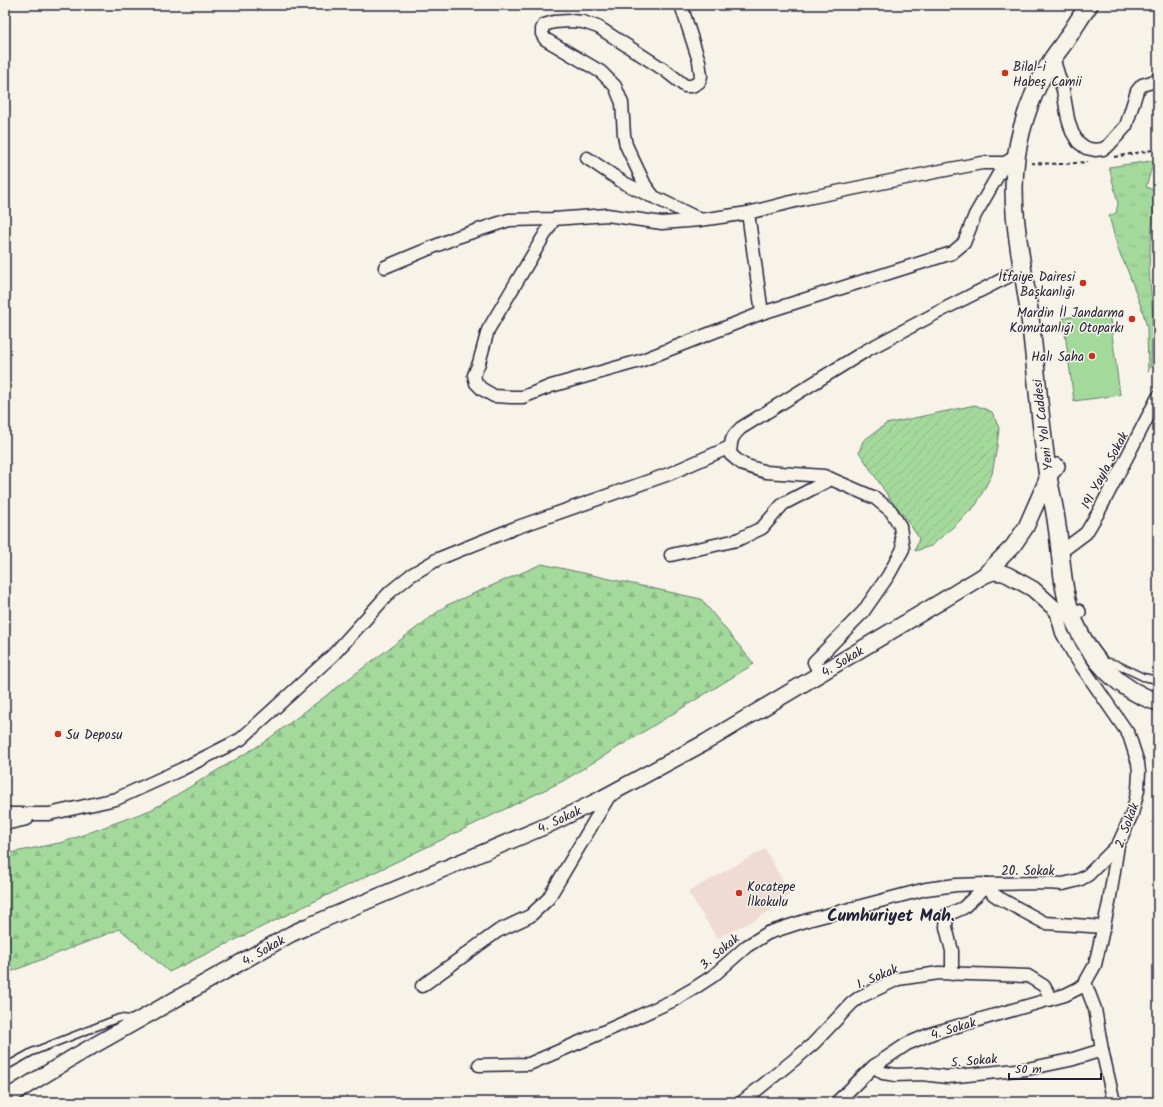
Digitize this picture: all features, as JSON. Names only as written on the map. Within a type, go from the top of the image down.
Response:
[{"type":"main road","name":"Yeni Yol Caddesi","points":[[1068,613],[1075,601],[1053,472],[1023,269],[1010,160],[1027,112],[1038,87],[1052,60],[1089,5]]},
{"type":"main road","name":"Yeni Yol Caddesi","points":[[1099,5],[1070,48],[1055,64],[1036,104],[1026,146],[1023,213],[1068,613],[1088,648],[1109,674],[1120,683],[1143,697],[1158,702]]},
{"type":"main road","name":"Yeni Yol Caddesi","points":[[1068,613],[1109,662],[1132,682],[1158,693]]},
{"type":"street","points":[[654,197],[645,185],[626,145],[622,103],[615,86],[601,72],[545,39],[542,34],[542,29],[544,25],[554,22],[570,21],[583,22],[598,27],[666,71],[685,86],[692,86],[699,82],[702,76],[681,5]]},
{"type":"street","points":[[1055,64],[1063,90],[1072,132],[1078,142],[1086,148],[1095,150],[1103,149],[1109,146],[1126,126],[1137,91],[1142,85],[1158,80]]},
{"type":"street","points":[[586,158],[624,183],[700,220]]},
{"type":"street","points":[[385,267],[457,237],[509,220],[554,220],[607,215],[662,222],[700,220],[748,213],[807,198],[935,172],[982,163],[1010,160]]},
{"type":"street","points":[[554,220],[488,330],[479,363],[474,375],[476,384],[494,396],[523,397],[552,386],[640,361],[762,313],[952,253],[964,243],[975,215],[1010,160]]},
{"type":"street","points":[[748,213],[762,313]]},
{"type":"street","points":[[820,674],[814,662],[863,612],[888,576],[902,549],[900,526],[891,511],[874,498],[824,476],[766,472],[744,465],[730,454],[730,441],[735,433],[741,428],[867,350],[1023,269]]},
{"type":"street","name":"191 Yayla Sokak","points":[[1066,548],[1086,533],[1098,513],[1158,397]]},
{"type":"street","points":[[5,824],[116,799],[182,770],[241,739],[333,655],[390,592],[412,575],[438,559],[515,528],[669,474],[730,447]]},
{"type":"street","name":"4. Sokak","points":[[5,1100],[77,1055],[308,926],[546,826],[706,742],[820,674],[983,576],[1007,552],[1023,533],[1053,472]]},
{"type":"street","points":[[671,556],[737,540],[762,528],[782,504],[831,479]]},
{"type":"street","name":"2. Sokak","points":[[983,576],[993,572],[1008,574],[1033,589],[1049,603],[1068,613],[1062,633],[1074,655],[1129,735],[1138,763],[1138,790],[1132,814],[1118,845],[1109,903],[1095,966],[1085,983]]},
{"type":"street","points":[[422,986],[498,931],[530,916],[548,899],[611,793]]},
{"type":"street","points":[[5,813],[49,814]]},
{"type":"street","name":"20. Sokak","points":[[952,974],[952,951],[946,927],[947,915],[964,908],[981,892],[987,884],[1063,884],[1079,880],[1088,875],[1118,845]]},
{"type":"street","points":[[987,884],[993,894],[1045,923],[1104,927]]},
{"type":"street","name":"3. Sokak","points":[[479,1065],[529,1064],[624,1023],[672,1001],[693,989],[713,976],[747,946],[768,933],[808,920],[926,889],[956,885],[987,884]]},
{"type":"street","name":"1. Sokak","points":[[742,1102],[800,1056],[852,1003],[860,997],[898,979],[939,973],[1028,976],[1044,986],[1051,999]]},
{"type":"street","points":[[1085,983],[1095,1008],[1102,1050],[1114,1102]]},
{"type":"street","name":"4. Sokak","points":[[837,1102],[874,1066],[907,1044],[932,1033],[1051,999],[1075,990],[1085,983]]},
{"type":"street","name":"5. Sokak","points":[[874,1066],[883,1073],[896,1075],[935,1074],[947,1077],[1026,1069],[1070,1060],[1102,1050]]},
{"type":"lane","points":[[1109,662],[1143,677],[1158,680]]},
{"type":"lane","points":[[5,1068],[32,1052],[119,1018],[142,1019]]},
{"type":"shaded area","name":"Kocatepe İlkokulu","points":[[765,849],[790,894],[773,909],[753,921],[717,938],[688,892]]},
{"type":"green space","points":[[1158,160],[1158,168],[1152,167],[1146,187],[1156,191],[1149,268],[1153,317],[1151,364],[1148,372],[1147,327],[1142,309],[1119,252],[1109,216],[1116,213],[1118,203],[1109,167]]},
{"type":"green space","name":"Halı Saha","points":[[1109,312],[1120,395],[1074,401],[1063,318]]},
{"type":"green space","points":[[975,405],[992,412],[999,428],[992,474],[976,505],[931,546],[915,551],[919,538],[902,513],[890,499],[859,452],[863,441],[886,424]]},
{"type":"green space","points":[[542,564],[701,599],[754,664],[563,781],[169,972],[120,929],[5,974],[5,854],[64,842],[153,809],[263,743],[447,605]]},
{"type":"place","name":"Bilal-i Habeş Camii","points":[[1005,73]]},
{"type":"place","name":"İtfaiye Dairesi Başkanlığı","points":[[1083,283]]},
{"type":"place","name":"Mardin İl Jandarma Komutanlığı Otoparkı","points":[[1132,319]]},
{"type":"place","name":"Halı Saha","points":[[1092,356]]},
{"type":"place","name":"Su Deposu","points":[[58,734]]},
{"type":"place","name":"Kocatepe İlkokulu","points":[[739,893]]},
{"type":"district","name":"Cumhuriyet Mah.","points":[[891,915]]}]
